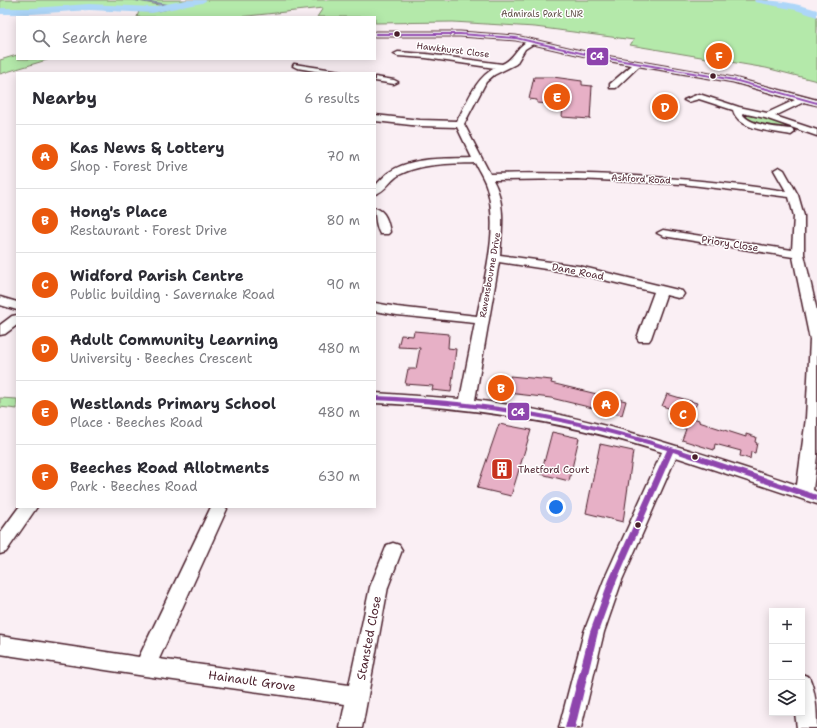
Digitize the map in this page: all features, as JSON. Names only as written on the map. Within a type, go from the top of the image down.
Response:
[{"type":"street","points":[[376,34],[460,34],[533,41],[594,56],[734,80],[817,103]]},
{"type":"street","points":[[376,118],[420,123],[460,124],[483,81],[491,73],[513,62],[522,48],[533,41]]},
{"type":"street","name":"Hawkhurst Close","points":[[398,54],[426,56],[504,67]]},
{"type":"street","points":[[305,60],[295,68],[331,72]]},
{"type":"street","points":[[613,86],[638,63]]},
{"type":"street","points":[[376,79],[394,82]]},
{"type":"street","points":[[688,100],[699,96],[736,109],[768,116],[817,134]]},
{"type":"street","points":[[768,116],[803,99]]},
{"type":"street","points":[[736,109],[743,121],[754,126],[817,134]]},
{"type":"street","name":"Ravensbourne Drive","points":[[460,124],[488,177],[495,198],[498,220],[494,258],[467,403]]},
{"type":"street","points":[[376,190],[393,174],[411,167],[436,163],[479,160]]},
{"type":"street","points":[[376,398],[467,403],[581,424],[671,450],[811,496],[817,340],[798,254],[799,216],[793,195],[780,170]]},
{"type":"street","name":"Ashford Road","points":[[488,177],[560,176],[636,178],[705,183],[793,195]]},
{"type":"street","points":[[377,217],[384,232]]},
{"type":"street","name":"Priory Close","points":[[663,233],[798,254]]},
{"type":"street","name":"Dane Road","points":[[494,258],[579,270],[678,294]]},
{"type":"street","points":[[644,338],[661,290]]},
{"type":"street","points":[[0,301],[16,306]]},
{"type":"street","points":[[376,307],[397,311],[482,320]]},
{"type":"street","points":[[0,331],[16,320]]},
{"type":"street","points":[[570,728],[594,632],[614,580],[671,450]]},
{"type":"street","points":[[0,547],[27,508]]},
{"type":"street","points":[[145,667],[218,508]]},
{"type":"street","name":"Stansted Close","points":[[350,728],[358,696],[379,587],[393,550]]},
{"type":"street","name":"Hainault Grove","points":[[0,645],[145,667],[358,696]]},
{"type":"street","points":[[805,706],[808,728]]},
{"type":"green space","name":"Admirals Park LNR","points":[[0,0],[133,0],[169,7],[140,11],[154,12],[176,6],[139,0],[769,0],[769,4],[796,8],[817,16],[817,81],[766,68],[630,45],[634,40],[535,27],[453,22],[376,23],[376,16],[318,16],[323,8],[247,16],[137,16],[139,11],[92,8],[33,12],[0,12]]},
{"type":"green space","points":[[16,55],[16,60],[47,60],[0,74],[0,60]]},
{"type":"green space","points":[[741,112],[764,116],[809,132],[806,133],[762,126],[741,114]]},
{"type":"green space","points":[[0,398],[16,399],[16,409],[0,407]]},
{"type":"building","points":[[534,77],[553,77],[582,81],[582,85],[592,86],[590,119],[562,117],[563,105],[537,103],[537,100],[529,99]]},
{"type":"building","points":[[414,331],[449,334],[448,348],[456,349],[451,392],[432,390],[433,386],[405,384],[408,369],[416,369],[420,348],[398,347],[401,335],[413,336]]},
{"type":"building","points":[[510,376],[552,380],[551,383],[626,401],[622,415],[551,398],[508,393],[508,395],[492,394],[494,380],[510,382]]},
{"type":"building","points":[[667,394],[697,403],[690,417],[699,420],[699,422],[746,437],[746,434],[756,437],[755,442],[757,443],[755,453],[751,452],[750,459],[740,456],[741,451],[715,444],[714,450],[682,440],[686,429],[669,424],[675,410],[662,406]]},
{"type":"building","points":[[499,424],[531,430],[511,496],[477,488]]},
{"type":"building","points":[[552,432],[579,438],[569,481],[541,474]]},
{"type":"building","points":[[600,444],[633,451],[623,522],[586,513]]},
{"type":"waterway","points":[[136,0],[175,6]]},
{"type":"waterway","points":[[0,11],[32,11],[89,7],[152,10],[202,0]]},
{"type":"waterway","points":[[759,0],[798,7],[817,14]]},
{"type":"transit line","name":"C4","points":[[376,34],[460,34],[516,38],[594,56],[734,80],[817,103]]},
{"type":"transit line","name":"C4","points":[[376,398],[478,406],[554,418],[610,431],[669,448],[817,498]]},
{"type":"transit line","name":"C4","points":[[570,728],[594,632],[613,580],[671,450]]},
{"type":"place","name":"Beeches Road Allotments","points":[[719,56]]},
{"type":"place","name":"Westlands Primary School","points":[[557,97]]},
{"type":"place","name":"Adult Community Learning","points":[[665,107]]},
{"type":"place","name":"Hong's Place","points":[[501,388]]},
{"type":"place","name":"Kas News & Lottery","points":[[606,404]]},
{"type":"place","name":"Widford Parish Centre","points":[[683,414]]},
{"type":"place","name":"Thetford Court","points":[[502,469]]}]
